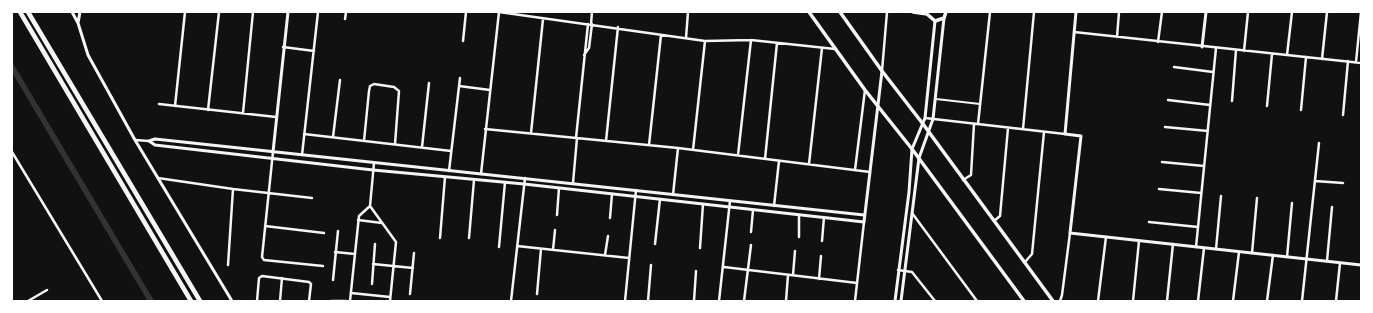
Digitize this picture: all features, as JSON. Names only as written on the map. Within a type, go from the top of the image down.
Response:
[{"type":"highway","points":[[20,12],[191,301]]},
{"type":"highway","points":[[28,12],[200,301]]},
{"type":"main road","points":[[809,12],[865,90],[912,148],[1024,301]]},
{"type":"main road","points":[[840,12],[1053,301]]},
{"type":"main road","points":[[913,12],[927,14],[935,21],[944,18],[946,12]]},
{"type":"street","points":[[72,12],[78,23],[88,54],[135,140],[232,301]]},
{"type":"street","points":[[78,23],[80,12]]},
{"type":"street","points":[[175,106],[184,12]]},
{"type":"street","points":[[208,110],[219,12]]},
{"type":"street","points":[[243,113],[253,12]]},
{"type":"street","points":[[288,12],[264,226],[262,257],[264,260],[323,266]]},
{"type":"street","points":[[302,155],[318,12]]},
{"type":"street","points":[[345,19],[346,12]]},
{"type":"street","points":[[463,41],[466,12]]},
{"type":"street","points":[[481,174],[499,12],[543,19],[618,27],[705,41],[751,40],[835,49]]},
{"type":"street","points":[[573,183],[584,53],[589,48],[592,12]]},
{"type":"street","points":[[686,38],[688,12]]},
{"type":"street","points":[[855,301],[882,71],[887,12]]},
{"type":"street","points":[[978,124],[990,12]]},
{"type":"street","points":[[1023,129],[1034,12]]},
{"type":"street","points":[[1065,134],[1076,12]]},
{"type":"street","points":[[1117,37],[1119,12]]},
{"type":"street","points":[[1158,42],[1162,12]]},
{"type":"street","points":[[1202,47],[1206,12]]},
{"type":"street","points":[[1244,51],[1248,12]]},
{"type":"street","points":[[1287,55],[1292,12]]},
{"type":"street","points":[[1322,58],[1327,12]]},
{"type":"street","points":[[1356,62],[1361,12]]},
{"type":"street","points":[[901,301],[919,158],[933,119],[944,18]]},
{"type":"street","points":[[531,133],[543,19]]},
{"type":"street","points":[[895,301],[909,192],[912,148],[925,118],[935,21]]},
{"type":"street","points":[[606,141],[618,27]]},
{"type":"street","points":[[1074,32],[1361,63]]},
{"type":"street","points":[[649,145],[661,34]]},
{"type":"street","points":[[738,155],[751,40]]},
{"type":"street","points":[[694,150],[705,41]]},
{"type":"street","points":[[765,159],[777,43]]},
{"type":"street","points":[[283,47],[314,50]]},
{"type":"street","points":[[809,164],[822,48]]},
{"type":"street","points":[[1196,247],[1216,48]]},
{"type":"street","points":[[1232,101],[1236,50]]},
{"type":"street","points":[[1268,106],[1272,54]]},
{"type":"street","points":[[1301,110],[1306,57]]},
{"type":"street","points":[[1343,115],[1348,62]]},
{"type":"street","points":[[1174,67],[1213,72]]},
{"type":"street","points":[[449,171],[460,78]]},
{"type":"street","points":[[333,137],[340,80]]},
{"type":"street","points":[[364,141],[370,86],[374,84],[394,87],[398,91],[395,144]]},
{"type":"street","points":[[422,147],[429,84]]},
{"type":"street","points":[[459,86],[490,90]]},
{"type":"street","points":[[855,170],[865,90]]},
{"type":"street","points":[[935,99],[980,104]]},
{"type":"street","points":[[1168,100],[1210,105]]},
{"type":"street","points":[[160,104],[276,117]]},
{"type":"street","points":[[925,118],[1081,136],[1070,233],[1060,301]]},
{"type":"street","points":[[963,180],[972,175],[974,124]]},
{"type":"street","points":[[1165,126],[1208,131]]},
{"type":"street","points":[[994,221],[1000,216],[1008,128]]},
{"type":"street","points":[[485,129],[678,148],[870,172]]},
{"type":"street","points":[[1025,262],[1032,254],[1044,132]]},
{"type":"street","points":[[304,134],[452,151]]},
{"type":"street","points":[[135,140],[149,141],[155,139],[864,215]]},
{"type":"street","points":[[149,141],[155,145],[373,170],[524,184],[864,222]]},
{"type":"street","points":[[1302,301],[1319,143]]},
{"type":"street","points":[[673,195],[678,148]]},
{"type":"street","points":[[12,152],[102,301]]},
{"type":"street","points":[[774,206],[779,161]]},
{"type":"street","points":[[1162,162],[1204,166]]},
{"type":"street","points":[[374,163],[370,206],[395,239],[390,301]]},
{"type":"street","points":[[440,238],[445,177]]},
{"type":"street","points":[[158,178],[233,189],[312,198]]},
{"type":"street","points":[[511,301],[525,178]]},
{"type":"street","points":[[469,238],[474,180]]},
{"type":"street","points":[[1315,181],[1343,183]]},
{"type":"street","points":[[499,247],[505,182]]},
{"type":"street","points":[[557,215],[559,188]]},
{"type":"street","points":[[228,265],[233,189]]},
{"type":"street","points":[[1159,189],[1201,194]]},
{"type":"street","points":[[625,301],[636,190]]},
{"type":"street","points":[[610,218],[612,194]]},
{"type":"street","points":[[1216,249],[1221,196]]},
{"type":"street","points":[[1252,253],[1257,198]]},
{"type":"street","points":[[655,244],[660,200]]},
{"type":"street","points":[[719,301],[724,267],[730,201]]},
{"type":"street","points":[[1287,257],[1292,203]]},
{"type":"street","points":[[700,248],[703,204]]},
{"type":"street","points":[[350,301],[358,220],[359,216],[370,206]]},
{"type":"street","points":[[1327,261],[1332,208]]},
{"type":"street","points":[[752,232],[753,210]]},
{"type":"street","points":[[911,212],[977,301]]},
{"type":"street","points":[[798,237],[800,215]]},
{"type":"street","points":[[822,241],[824,218]]},
{"type":"street","points":[[358,220],[383,223]]},
{"type":"street","points":[[1149,222],[1198,227]]},
{"type":"street","points":[[264,226],[324,233]]},
{"type":"street","points":[[553,250],[555,230]]},
{"type":"street","points":[[333,280],[338,231]]},
{"type":"street","points":[[1070,233],[1361,265]]},
{"type":"street","points":[[605,255],[608,236]]},
{"type":"street","points":[[1098,301],[1106,237]]},
{"type":"street","points":[[1133,301],[1139,241]]},
{"type":"street","points":[[372,284],[375,244]]},
{"type":"street","points":[[744,301],[751,244]]},
{"type":"street","points":[[1167,301],[1173,244]]},
{"type":"street","points":[[517,246],[629,258]]},
{"type":"street","points":[[1198,301],[1204,248]]},
{"type":"street","points":[[538,294],[541,249]]},
{"type":"street","points":[[793,275],[795,251]]},
{"type":"street","points":[[335,252],[355,254]]},
{"type":"street","points":[[1233,301],[1238,252]]},
{"type":"street","points":[[410,294],[414,253]]},
{"type":"street","points":[[1267,301],[1272,255]]},
{"type":"street","points":[[819,279],[821,256]]},
{"type":"street","points":[[1336,301],[1340,263]]},
{"type":"street","points":[[373,264],[413,268]]},
{"type":"street","points":[[648,301],[651,265]]},
{"type":"street","points":[[724,267],[857,283]]},
{"type":"street","points":[[898,270],[905,270],[915,274],[935,301]]},
{"type":"street","points":[[694,301],[696,272]]},
{"type":"street","points":[[786,301],[788,275]]},
{"type":"street","points":[[257,301],[259,278],[262,276],[309,282],[309,301]]},
{"type":"street","points":[[280,301],[282,278]]},
{"type":"street","points":[[28,301],[46,290]]},
{"type":"street","points":[[351,293],[390,297]]},
{"type":"street","points":[[331,301],[346,301]]},
{"type":"waterway","points":[[12,67],[151,301]]}]
